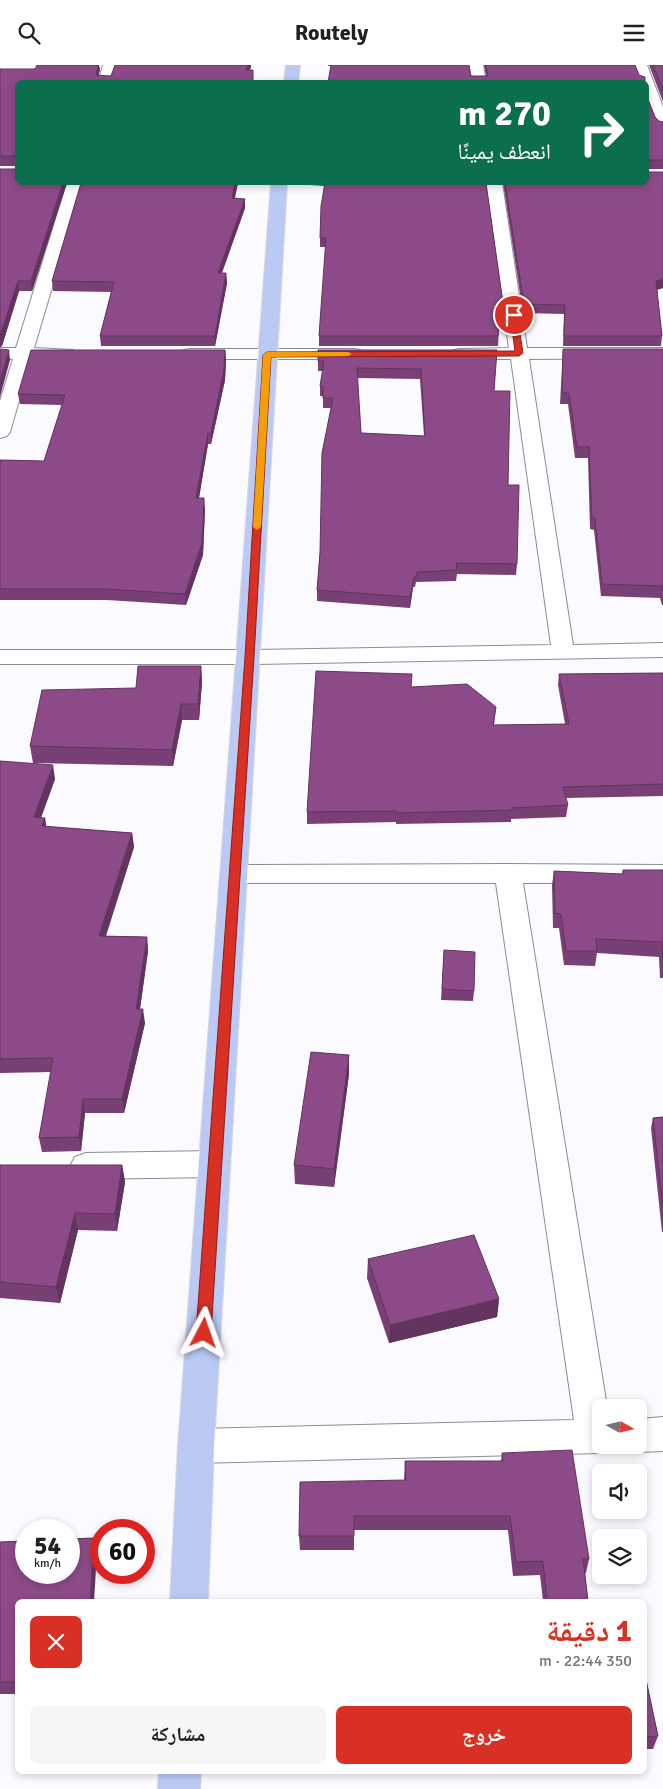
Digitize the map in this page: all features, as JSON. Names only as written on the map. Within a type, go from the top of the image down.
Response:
[{"type":"main road","points":[[290,80],[292,65]]},
{"type":"main road","points":[[188,1599],[214,1164],[279,185]]},
{"type":"main road","points":[[179,1789],[180,1774]]},
{"type":"street","points":[[106,80],[110,65]]},
{"type":"street","points":[[476,65],[478,80]]},
{"type":"street","points":[[640,65],[646,80]]},
{"type":"street","points":[[649,88],[663,125]]},
{"type":"street","points":[[0,432],[74,185]]},
{"type":"street","points":[[494,185],[563,651]]},
{"type":"street","points":[[0,353],[82,354]]},
{"type":"street","points":[[442,354],[663,353]]},
{"type":"street","points":[[170,354],[374,354]]},
{"type":"street","points":[[0,657],[249,657],[663,649]]},
{"type":"street","points":[[508,873],[592,1399]]},
{"type":"street","points":[[234,874],[663,874]]},
{"type":"street","points":[[58,1166],[214,1164]]},
{"type":"street","points":[[648,1435],[663,1435]]},
{"type":"street","points":[[196,1446],[592,1436]]},
{"type":"building","points":[[37,65],[98,65],[96,75],[111,76],[115,65],[248,65],[246,70],[253,70],[253,80],[15,80],[15,156],[0,156],[0,69],[35,69]]},
{"type":"building","points":[[331,65],[469,65],[471,76],[488,76],[486,65],[635,65],[639,75],[645,77],[645,80],[328,80]]},
{"type":"building","points":[[653,65],[663,65],[663,90]]},
{"type":"building","points":[[649,102],[655,117],[663,122],[663,160],[649,160]]},
{"type":"building","points":[[0,169],[15,169],[15,185],[62,185],[31,281],[18,281],[0,336]]},
{"type":"building","points":[[649,172],[663,172],[663,279],[656,281],[662,336],[564,336],[565,305],[524,304],[505,185],[649,185]]},
{"type":"building","points":[[80,185],[235,185],[232,198],[245,199],[218,273],[226,273],[215,336],[100,336],[114,282],[52,281]]},
{"type":"building","points":[[325,185],[486,185],[503,303],[501,303],[498,336],[319,336],[326,238],[320,238],[321,206]]},
{"type":"building","points":[[0,349],[9,350],[0,381]]},
{"type":"building","points":[[563,349],[663,349],[663,591],[662,586],[602,584],[595,518],[592,518],[589,447],[577,447],[569,393],[562,393]]},
{"type":"building","points":[[31,350],[225,350],[224,369],[211,433],[208,433],[196,498],[204,498],[202,543],[185,594],[106,589],[0,589],[0,460],[44,461],[65,395],[18,394]]},
{"type":"building","points":[[318,350],[497,350],[494,391],[510,391],[508,485],[519,485],[517,564],[456,563],[457,570],[417,572],[416,577],[414,577],[410,597],[317,590],[320,553],[322,453],[333,398],[323,398],[323,386],[320,386],[324,361],[318,361]],"holes":[[[357,368],[421,369],[425,436],[361,433]]]},
{"type":"building","points":[[138,666],[201,666],[198,704],[181,704],[172,750],[30,746],[42,690],[136,688]]},
{"type":"building","points":[[316,671],[412,674],[411,687],[467,684],[496,707],[493,725],[569,724],[559,674],[663,673],[663,784],[563,787],[568,805],[512,808],[512,810],[396,813],[396,811],[307,812]]},
{"type":"building","points":[[0,761],[53,765],[34,817],[45,818],[42,826],[132,833],[99,936],[147,937],[136,1009],[143,1009],[122,1099],[83,1099],[79,1137],[39,1138],[53,1058],[0,1059]]},
{"type":"building","points":[[623,870],[663,870],[663,962],[662,942],[596,939],[597,951],[566,951],[561,914],[555,913],[554,871],[623,874]]},
{"type":"building","points":[[444,950],[475,952],[474,991],[442,989]]},
{"type":"building","points":[[311,1052],[349,1055],[334,1169],[294,1165]]},
{"type":"building","points":[[663,1117],[663,1208],[653,1118]]},
{"type":"building","points":[[0,1165],[122,1165],[115,1214],[75,1213],[56,1287],[0,1282]]},
{"type":"building","points":[[474,1235],[499,1299],[390,1325],[368,1259]]},
{"type":"building","points":[[572,1450],[589,1559],[583,1559],[588,1599],[547,1599],[543,1561],[516,1562],[510,1516],[354,1516],[354,1536],[299,1536],[300,1482],[406,1480],[405,1461],[503,1461],[502,1453]]},
{"type":"building","points":[[90,1538],[90,1599],[15,1599],[15,1682],[0,1682],[0,1542],[15,1541],[15,1584],[80,1584],[80,1539]]},
{"type":"building","points":[[647,1684],[658,1736],[647,1737]]},
{"type":"slow traffic","points":[[257,527],[267,355],[348,354]]},
{"type":"route","points":[[204,1333],[267,355],[519,353],[514,315]]}]
